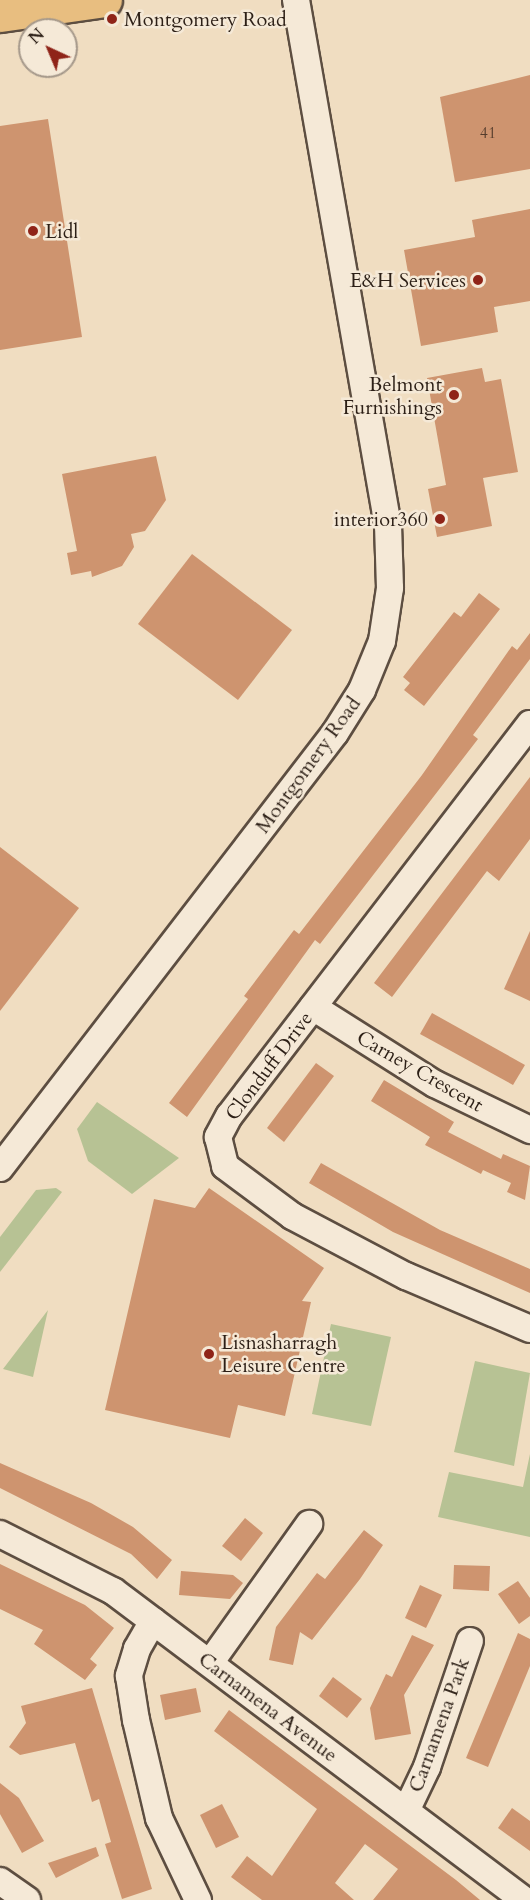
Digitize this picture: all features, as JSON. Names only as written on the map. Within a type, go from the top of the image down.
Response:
[{"type":"main road","points":[[0,15],[105,0]]},
{"type":"street","name":"Montgomery Road","points":[[0,1168],[335,733],[362,690],[382,641],[390,588],[388,526],[296,0]]},
{"type":"street","name":"Clonduff Drive","points":[[530,724],[229,1116],[218,1137],[225,1166],[292,1216],[406,1276],[530,1329]]},
{"type":"street","name":"Carney Crescent","points":[[313,1007],[435,1084],[530,1130]]},
{"type":"street","points":[[210,1663],[309,1524]]},
{"type":"street","name":"Carnamena Avenue","points":[[0,1534],[74,1568],[153,1621],[407,1809],[524,1900]]},
{"type":"street","points":[[153,1621],[137,1649],[129,1676],[136,1720],[159,1818],[198,1900]]},
{"type":"street","name":"Carnamena Park","points":[[407,1809],[427,1767],[470,1641]]},
{"type":"street","points":[[0,1881],[27,1900]]},
{"type":"green space","points":[[97,1102],[179,1158],[132,1194],[88,1161],[77,1129]]},
{"type":"green space","points":[[56,1188],[62,1192],[0,1272],[0,1237],[36,1190]]},
{"type":"green space","points":[[48,1310],[33,1377],[3,1369]]},
{"type":"green space","points":[[331,1324],[391,1337],[371,1426],[312,1414]]},
{"type":"green space","points":[[475,1361],[530,1373],[514,1466],[454,1452]]},
{"type":"green space","points":[[530,1454],[530,1537],[438,1517],[449,1472],[523,1487]]},
{"type":"building","points":[[530,75],[530,169],[455,182],[440,97]]},
{"type":"building","name":"Lidl","points":[[48,119],[82,337],[0,350],[0,126]]},
{"type":"building","points":[[530,209],[530,301],[494,307],[498,332],[421,346],[404,250],[475,237],[472,220]]},
{"type":"building","points":[[482,368],[485,382],[501,379],[518,472],[483,478],[492,526],[437,537],[428,489],[446,485],[427,378]]},
{"type":"building","points":[[156,456],[166,500],[145,531],[131,534],[134,547],[122,566],[92,577],[91,571],[71,575],[67,553],[77,551],[62,474]]},
{"type":"building","points":[[192,554],[292,630],[238,700],[138,624]]},
{"type":"building","points":[[479,593],[500,609],[424,706],[404,690],[410,683],[403,677],[454,612],[461,617]]},
{"type":"building","points":[[530,633],[530,659],[473,735],[478,739],[320,944],[315,940],[187,1117],[169,1103],[248,999],[244,996],[294,930],[299,934],[422,775],[512,646],[517,650]]},
{"type":"building","points":[[530,777],[530,839],[499,881],[487,871],[392,997],[374,983]]},
{"type":"building","points":[[0,847],[79,908],[0,1011]]},
{"type":"building","points":[[530,931],[530,1001],[504,989]]},
{"type":"building","points":[[432,1013],[525,1065],[513,1085],[420,1034]]},
{"type":"building","points":[[316,1063],[334,1076],[284,1142],[267,1128]]},
{"type":"building","points":[[384,1080],[454,1122],[448,1132],[501,1159],[503,1154],[530,1166],[525,1200],[507,1192],[511,1183],[483,1170],[481,1174],[425,1145],[430,1137],[371,1101]]},
{"type":"building","points":[[321,1163],[440,1230],[530,1269],[530,1293],[393,1232],[309,1183]]},
{"type":"building","name":"Lisnasharragh Leisure Centre","points":[[209,1188],[324,1268],[302,1301],[311,1302],[285,1416],[238,1405],[230,1438],[105,1410],[154,1199],[195,1208]]},
{"type":"building","points":[[0,1463],[91,1503],[133,1527],[172,1560],[157,1579],[131,1554],[0,1488]]},
{"type":"building","points":[[245,1518],[263,1533],[241,1561],[222,1546]]},
{"type":"building","points":[[364,1530],[383,1545],[360,1579],[312,1640],[300,1632],[293,1665],[269,1660],[276,1627],[317,1573],[325,1579]]},
{"type":"building","points":[[0,1564],[85,1605],[114,1628],[90,1659],[97,1665],[85,1680],[34,1644],[43,1630],[0,1609]]},
{"type":"building","points":[[454,1565],[490,1566],[489,1591],[453,1589]]},
{"type":"building","points":[[181,1571],[233,1575],[243,1583],[230,1599],[179,1595]]},
{"type":"building","points":[[518,1581],[530,1598],[530,1616],[519,1624],[498,1594]]},
{"type":"building","points":[[420,1585],[442,1595],[426,1628],[405,1618]]},
{"type":"building","points":[[518,1633],[530,1639],[530,1666],[488,1767],[466,1758]]},
{"type":"building","points":[[412,1635],[434,1645],[404,1695],[411,1734],[375,1740],[370,1708],[386,1674],[392,1677]]},
{"type":"building","points":[[333,1677],[362,1699],[347,1718],[319,1696]]},
{"type":"building","points":[[92,1688],[152,1889],[122,1899],[105,1844],[111,1842],[99,1799],[92,1802],[75,1743],[20,1755],[9,1747],[26,1723],[21,1706]]},
{"type":"building","points":[[196,1688],[201,1712],[165,1720],[160,1695]]},
{"type":"building","points":[[229,1710],[480,1900],[373,1900],[398,1869],[365,1844],[335,1883],[354,1900],[262,1900],[231,1877],[247,1856],[272,1876],[317,1809],[214,1731]]},
{"type":"building","points":[[0,1783],[19,1798],[44,1841],[22,1853],[0,1814]]},
{"type":"building","points":[[222,1804],[239,1837],[216,1848],[200,1815]]},
{"type":"building","points":[[512,1808],[530,1821],[530,1851],[498,1828]]},
{"type":"building","points":[[96,1847],[99,1856],[56,1878],[48,1863]]},
{"type":"place","name":"Montgomery Road","points":[[112,19]]},
{"type":"place","name":"Lidl","points":[[33,231]]},
{"type":"place","name":"E&H Services","points":[[478,280]]},
{"type":"place","name":"Belmont Furnishings","points":[[454,395]]},
{"type":"place","name":"interior360","points":[[440,519]]},
{"type":"place","name":"Lisnasharragh Leisure Centre","points":[[209,1354]]}]
